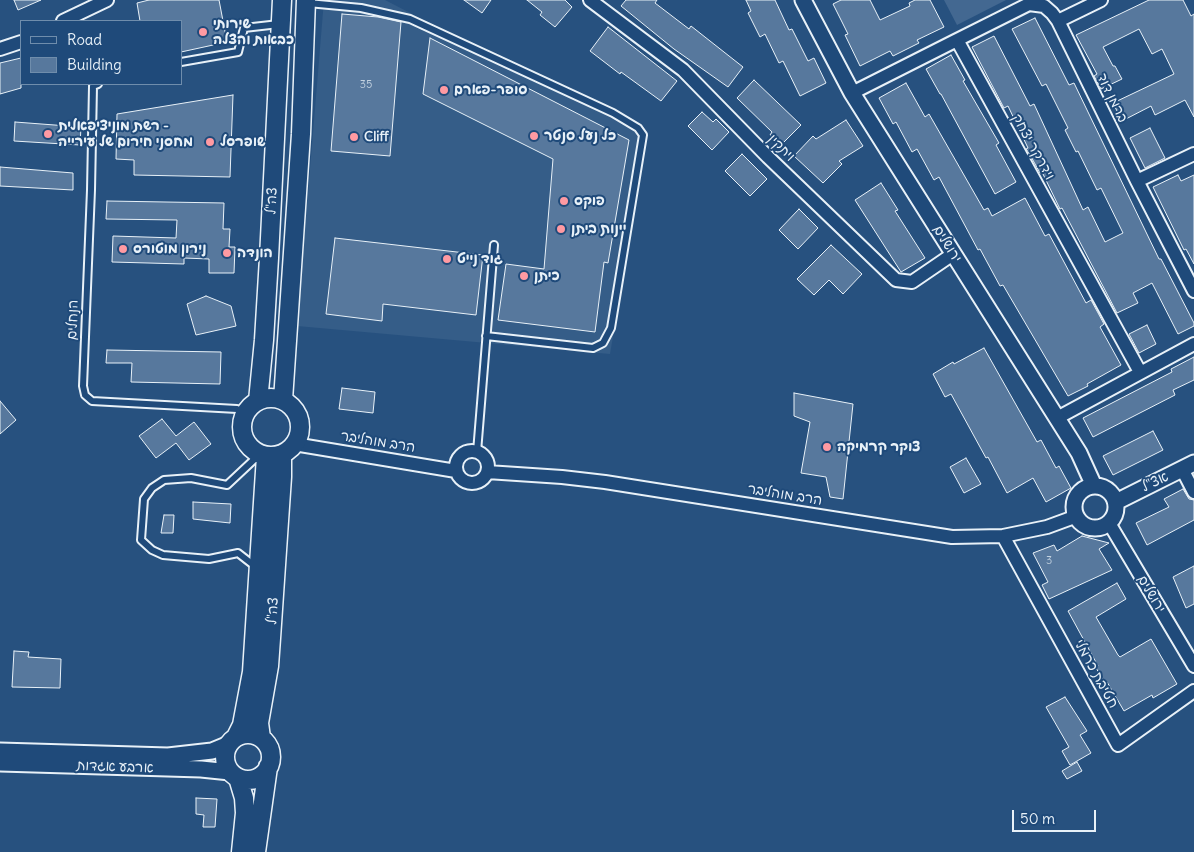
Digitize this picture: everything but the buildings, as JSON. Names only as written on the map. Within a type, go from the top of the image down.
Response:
[{"type":"main road","name":"צה\"ל","points":[[258,401],[269,267],[282,0]]},
{"type":"main road","name":"צה\"ל","points":[[283,400],[301,134],[306,1]]},
{"type":"main road","points":[[270,398],[283,400],[296,411],[300,428],[276,452],[253,450],[244,438],[242,431],[244,416],[252,405],[258,401],[270,398]]},
{"type":"main road","name":"צה\"ל","points":[[232,741],[242,725],[250,688],[259,569],[276,452]]},
{"type":"main road","name":"צה\"ל","points":[[261,738],[260,717],[269,666],[282,477],[276,452]]},
{"type":"main road","points":[[241,852],[245,813],[244,798],[234,775],[225,762],[224,755],[232,741],[250,734],[261,738],[268,747],[270,754],[256,852]]},
{"type":"main road","points":[[234,775],[251,780],[258,777],[268,767]]},
{"type":"street","points":[[65,20],[107,0]]},
{"type":"street","name":"ויתקין","points":[[590,0],[683,70],[768,157],[896,280],[912,282],[953,254]]},
{"type":"street","name":"ירושלים","points":[[803,0],[852,93],[1079,453],[1094,486]]},
{"type":"street","points":[[1058,21],[1101,0]]},
{"type":"street","name":"ברמן דוד","points":[[957,40],[1029,4],[1044,6],[1052,13],[1058,21],[1194,291]]},
{"type":"street","points":[[852,93],[957,40]]},
{"type":"street","name":"וידרקר יצחק","points":[[957,40],[1140,372]]},
{"type":"street","points":[[0,49],[20,42]]},
{"type":"street","points":[[1137,181],[1194,154]]},
{"type":"street","points":[[1057,418],[1194,344]]},
{"type":"street","name":"הרב מוהליבר","points":[[276,452],[456,471]]},
{"type":"street","points":[[466,452],[477,452],[485,458],[488,467],[487,472],[481,480],[471,483],[461,480],[456,471],[458,460],[466,452]]},
{"type":"street","points":[[1188,466],[1194,492]]},
{"type":"street","name":"אצ\"ל","points":[[1116,502],[1188,466]]},
{"type":"street","name":"הרב מוהליבר","points":[[487,472],[605,482],[952,538],[1004,536],[1047,527],[1077,516]]},
{"type":"street","points":[[1101,486],[1113,495],[1116,502],[1116,513],[1109,523],[1098,528],[1085,525],[1077,516],[1075,503],[1077,496],[1087,487],[1101,486]]},
{"type":"street","name":"ירושלים","points":[[1109,523],[1194,666]]},
{"type":"street","name":"חטיבת כרמלי","points":[[1004,536],[1118,745],[1194,691]]},
{"type":"street","name":"ארבע אגדות","points":[[0,751],[168,756],[212,752],[232,741]]},
{"type":"street","name":"ארבע אגדות","points":[[0,763],[201,769],[234,775]]},
{"type":"lane","points":[[306,1],[361,8],[410,19],[613,114],[638,128],[643,136],[611,328],[603,343],[593,348],[486,336]]},
{"type":"lane","points":[[182,62],[238,52],[244,28],[280,24]]},
{"type":"lane","name":"הנחלים","points":[[96,85],[93,86],[83,386],[85,395],[92,401],[237,408],[244,416]]},
{"type":"lane","points":[[477,452],[494,245]]},
{"type":"lane","points":[[259,569],[238,553],[209,559],[163,555],[152,550],[141,540],[144,499],[152,488],[164,480],[191,478],[227,485],[276,452]]},
{"type":"shaded area","points":[[324,0],[385,0],[647,135],[610,354],[297,326]]},
{"type":"shaded area","points":[[944,0],[1006,0],[957,25]]},
{"type":"place","name":"שירותי כבאות והצלה","points":[[203,32]]},
{"type":"place","name":"סופר-פארם","points":[[444,90]]},
{"type":"place","name":"רשת מוניציפאלית - מחסני חירום של עירייה","points":[[48,134]]},
{"type":"place","name":"כל נעל סנטר","points":[[534,136]]},
{"type":"place","name":"Cliff","points":[[354,137]]},
{"type":"place","name":"שופרסל","points":[[210,142]]},
{"type":"place","name":"פוקס","points":[[564,201]]},
{"type":"place","name":"יינות ביתן","points":[[561,229]]},
{"type":"place","name":"נירון מוטורס","points":[[123,249]]},
{"type":"place","name":"הונדה","points":[[227,253]]},
{"type":"place","name":"גוד נייט","points":[[447,259]]},
{"type":"place","name":"כיתן","points":[[524,276]]},
{"type":"place","name":"צוקר קרמיקה","points":[[827,447]]}]
